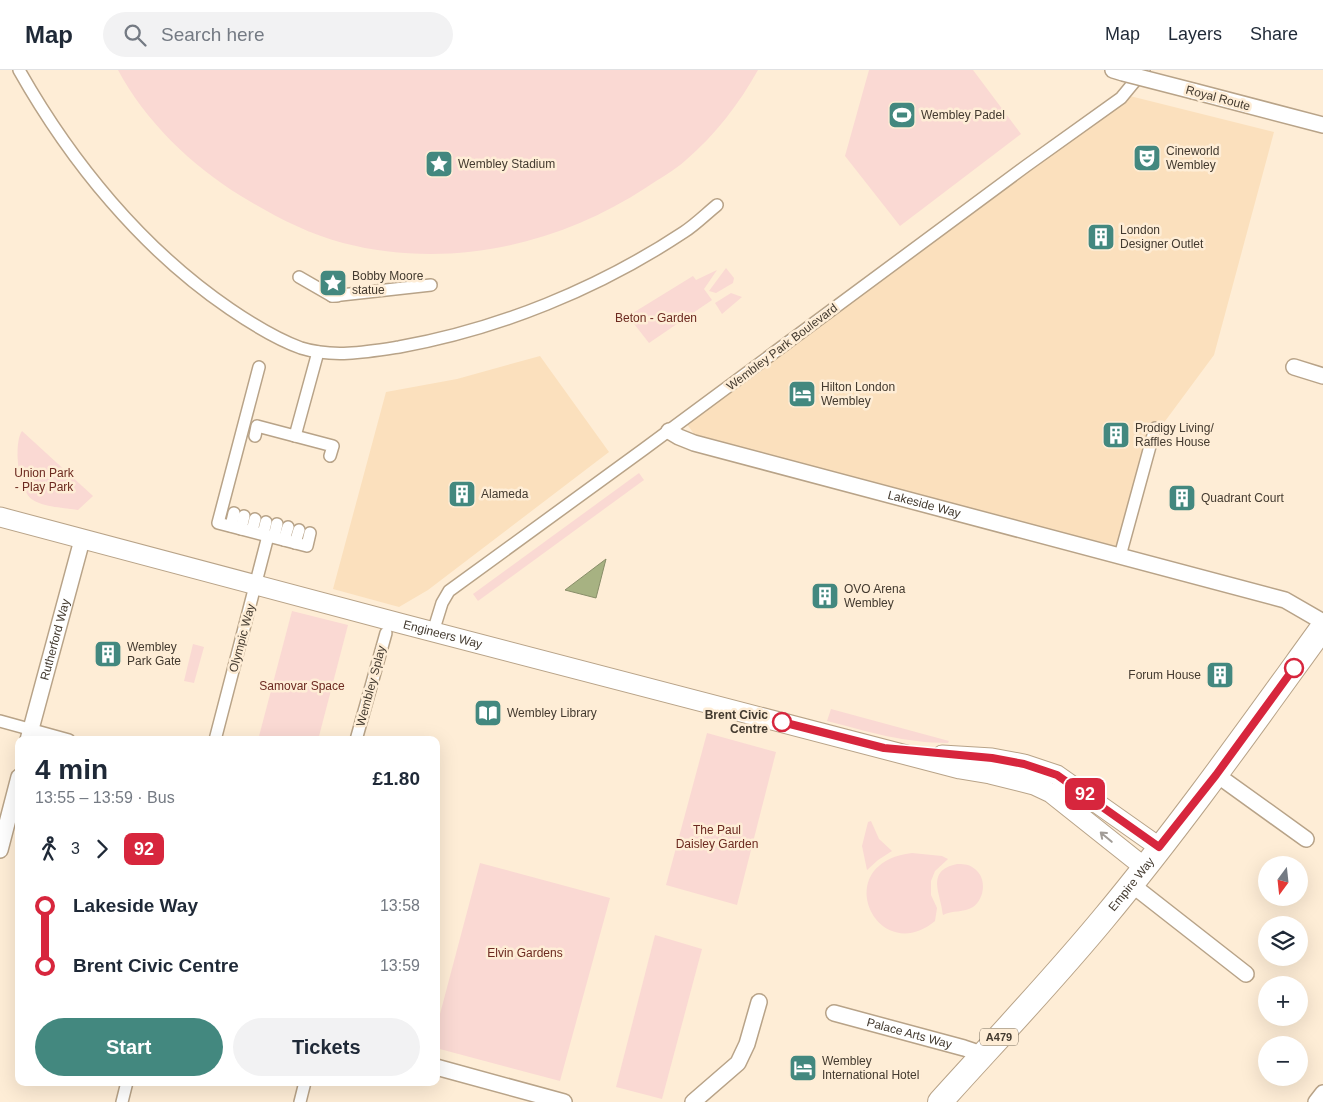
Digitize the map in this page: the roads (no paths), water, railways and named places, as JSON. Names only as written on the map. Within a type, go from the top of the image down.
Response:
[{"type":"main road","name":"Empire Way","points":[[940,1102],[1058,972],[1137,876],[1216,775],[1323,627]]},
{"type":"street","points":[[19,70],[38,104],[96,183],[130,223],[168,260],[201,289],[248,321],[291,344],[318,352],[364,353],[420,343],[467,331],[531,310],[568,295],[635,262],[685,231],[717,205]]},
{"type":"street","name":"Royal Route","points":[[1113,70],[1323,125]]},
{"type":"street","name":"Wembley Park Boulevard","points":[[433,632],[442,602],[449,591],[1121,98],[1144,70]]},
{"type":"street","points":[[299,277],[332,296],[373,294]]},
{"type":"street","points":[[332,296],[431,284]]},
{"type":"street","points":[[293,441],[318,352]]},
{"type":"street","points":[[259,367],[218,522],[307,546],[272,523]]},
{"type":"street","points":[[1294,367],[1323,376]]},
{"type":"street","points":[[1120,556],[1155,428]]},
{"type":"street","name":"Lakeside Way","points":[[668,431],[694,443],[1285,600],[1323,622]]},
{"type":"street","name":"Engineers Way","points":[[0,517],[960,769],[1034,785],[1051,793],[1068,805],[1137,876]]},
{"type":"street","points":[[264,534],[272,523]]},
{"type":"street","points":[[264,534],[272,523]]},
{"type":"street","points":[[264,534],[272,523]]},
{"type":"street","name":"Olympic Way","points":[[217,736],[256,585],[264,534]]},
{"type":"street","name":"Rutherford Way","points":[[30,735],[82,540]]},
{"type":"street","name":"Wembley Splay","points":[[357,736],[386,633]]},
{"type":"street","points":[[0,721],[30,735]]},
{"type":"street","name":"Engineers Way","points":[[884,748],[992,758],[1024,764],[1057,775],[1159,847]]},
{"type":"street","points":[[1216,775],[1306,839]]},
{"type":"street","points":[[0,850],[15,792]]},
{"type":"street","points":[[1137,876],[1147,895],[1246,974]]},
{"type":"street","points":[[693,1102],[738,1063],[747,1044],[759,1002]]},
{"type":"street","name":"Palace Arts Way","points":[[834,1014],[964,1048],[973,1051],[979,1060]]},
{"type":"street","points":[[440,1068],[564,1102]]},
{"type":"street","points":[[122,1102],[126,1086]]},
{"type":"street","points":[[300,1102],[304,1086]]},
{"type":"street","points":[[1316,1102],[1323,1092]]},
{"type":"place","name":"Wembley Padel","points":[[902,115]]},
{"type":"place","name":"Cineworld Wembley","points":[[1147,158]]},
{"type":"place","name":"Wembley Stadium","points":[[439,164]]},
{"type":"place","name":"London Designer Outlet","points":[[1101,237]]},
{"type":"place","name":"Bobby Moore statue","points":[[333,283]]},
{"type":"place","name":"Hilton London Wembley","points":[[802,394]]},
{"type":"place","name":"Prodigy Living/ Raffles House","points":[[1116,435]]},
{"type":"place","name":"Alameda","points":[[462,494]]},
{"type":"place","name":"Quadrant Court","points":[[1182,498]]},
{"type":"place","name":"OVO Arena Wembley","points":[[825,596]]},
{"type":"place","name":"Wembley Park Gate","points":[[108,654]]},
{"type":"place","name":"Forum House","points":[[1220,675]]},
{"type":"place","name":"Wembley Library","points":[[488,713]]},
{"type":"place","name":"Brent Civic Centre","points":[[782,722]]},
{"type":"place","name":"Wembley International Hotel","points":[[803,1068]]},
{"type":"park label","name":"Beton - Garden","points":[[656,318]]},
{"type":"park label","name":"Union Park - Play Park","points":[[44,480]]},
{"type":"park label","name":"Samovar Space","points":[[302,686]]},
{"type":"park label","name":"The Paul Daisley Garden","points":[[717,837]]},
{"type":"park label","name":"Elvin Gardens","points":[[525,953]]}]
